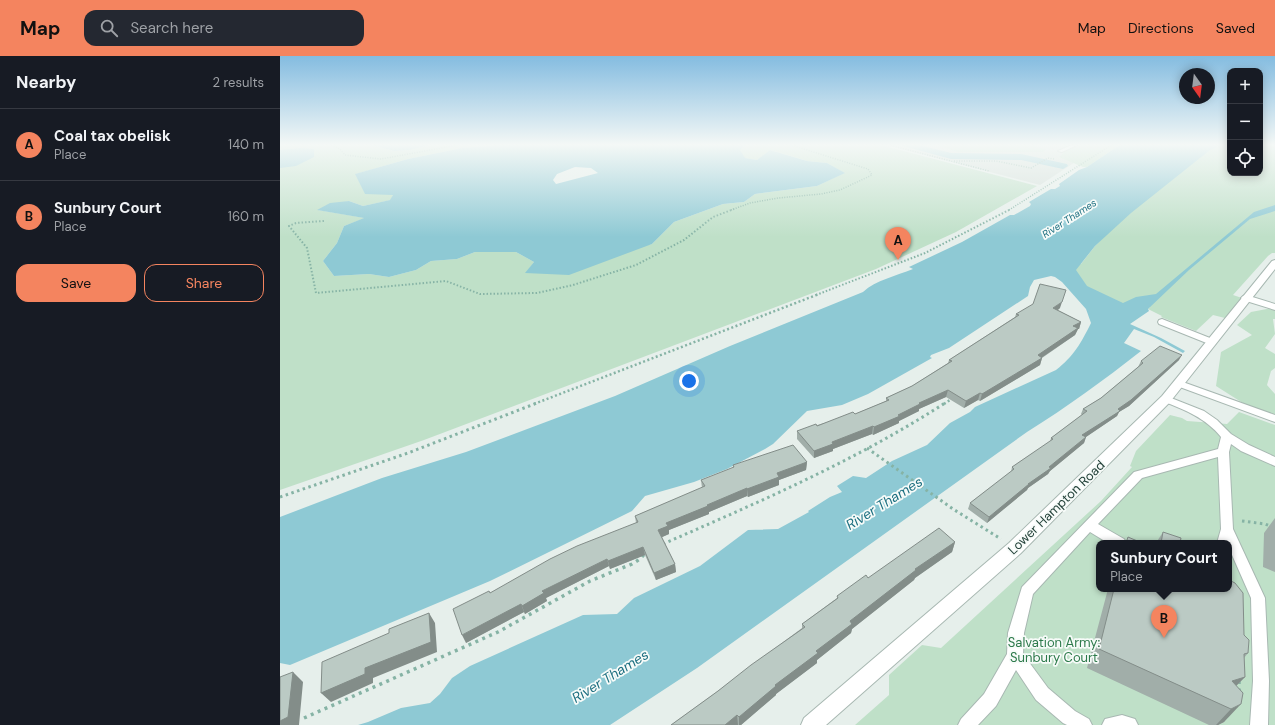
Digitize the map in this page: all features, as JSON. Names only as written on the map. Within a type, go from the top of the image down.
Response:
[{"type":"street","name":"Lower Hampton Road","points":[[811,725],[1015,548],[1166,399],[1180,384],[1275,263]]},
{"type":"street","points":[[1246,298],[1275,307]]},
{"type":"lane","points":[[1162,322],[1212,342]]},
{"type":"lane","points":[[1180,384],[1275,419]]},
{"type":"lane","points":[[1166,399],[1208,417],[1218,425],[1227,437],[1245,448],[1275,462]]},
{"type":"lane","points":[[1227,437],[1223,452],[1225,531],[1229,540]]},
{"type":"lane","points":[[968,725],[990,700],[1015,656],[1016,634],[1026,590],[1138,475],[1223,452]]},
{"type":"lane","points":[[1089,525],[1114,540]]},
{"type":"lane","points":[[1232,545],[1258,598],[1261,681],[1259,725]]},
{"type":"lane","points":[[1015,656],[1042,694],[1069,717],[1083,725]]},
{"type":"lane","points":[[1111,725],[1122,723],[1129,725]]},
{"type":"path","points":[[324,221],[296,222],[289,226],[306,248],[316,293],[446,281],[480,294],[537,293],[573,286],[636,265],[684,240],[713,216],[750,203],[834,191],[871,175]]},
{"type":"path","points":[[280,497],[408,453],[925,253],[1019,205],[1065,175]]},
{"type":"path","points":[[661,545],[796,485],[938,409],[957,396]]},
{"type":"path","points":[[867,448],[953,509],[1015,548]]},
{"type":"path","points":[[1225,531],[1244,521],[1265,524],[1275,528]]},
{"type":"path","points":[[304,718],[498,632],[590,581],[640,560],[647,552]]},
{"type":"path","points":[[1238,677],[1239,696]]},
{"type":"shaded area","points":[[1002,175],[1055,175],[1040,185]]},
{"type":"green space","points":[[280,175],[358,175],[393,195],[391,200],[363,206],[349,201],[318,210],[365,218],[344,226],[337,243],[323,261],[334,276],[369,274],[389,277],[416,270],[431,261],[457,259],[475,252],[516,252],[534,262],[526,273],[652,244],[674,222],[723,204],[744,202],[755,194],[817,186],[839,175],[996,175],[1037,186],[956,232],[876,269],[424,440],[280,490]]},
{"type":"green space","points":[[1174,175],[1275,175],[1275,253],[1268,256],[1233,295],[1242,298],[1239,304],[1225,318],[1213,315],[1196,331],[1161,317],[1162,316],[1148,309],[1150,307],[1126,310],[1078,286],[1066,261],[1081,264],[1095,246],[1143,197]]},
{"type":"green space","points":[[1272,308],[1275,309],[1275,319],[1273,319],[1275,334],[1265,348],[1275,354],[1275,368],[1271,371],[1267,385],[1275,394],[1275,419],[1268,419],[1216,386],[1221,352],[1252,335],[1237,325],[1251,312]]},
{"type":"green space","name":"Salvation Army: Sunbury Court","points":[[1239,412],[1275,425],[1275,725],[855,725],[889,695],[889,675],[922,645],[941,648],[1101,501],[1132,467],[1130,466],[1136,451],[1170,415],[1187,421],[1227,424]]},
{"type":"water","points":[[356,175],[556,175],[553,180],[556,184],[590,175],[840,175],[817,186],[755,194],[744,202],[723,204],[674,222],[652,244],[569,275],[525,273],[534,262],[516,252],[475,252],[457,259],[431,261],[416,270],[389,277],[369,274],[334,276],[323,261],[337,243],[344,226],[364,218],[317,210],[330,203],[349,201],[363,206],[390,200],[393,195],[365,194]]},
{"type":"water","name":"River Thames","points":[[1072,175],[1178,175],[1131,213],[1095,246],[1076,270],[1087,286],[1123,303],[1136,297],[1156,294],[1254,212],[1275,205],[1275,211],[1250,219],[1189,270],[1148,309],[1149,311],[1130,324],[1185,351],[1183,353],[1154,337],[1134,329],[1124,343],[1141,351],[1071,403],[1027,432],[697,668],[610,725],[358,725],[401,708],[430,703],[440,694],[452,678],[470,666],[583,615],[617,614],[634,598],[700,566],[748,530],[778,529],[809,512],[808,511],[830,497],[842,492],[837,486],[853,476],[866,478],[892,461],[927,445],[950,423],[970,412],[975,407],[1056,370],[1068,360],[1084,337],[1091,323],[1086,309],[1062,282],[1051,276],[1034,280],[1030,287],[1028,296],[949,348],[931,355],[930,357],[932,358],[868,394],[842,405],[807,411],[773,444],[727,469],[694,482],[645,496],[632,511],[490,581],[290,665],[280,663],[280,517],[382,478],[466,452],[615,396],[730,346],[863,292],[880,281],[913,269],[909,267],[962,242],[1010,215],[1014,215],[1030,206],[1031,204],[1029,202],[1051,189],[1055,189],[1060,186],[1059,184]]},
{"type":"building","points":[[1040,284],[1066,290],[1062,302],[1053,308],[1081,322],[1073,326],[1078,328],[1038,355],[1042,358],[982,394],[980,393],[966,401],[948,390],[919,403],[920,404],[898,415],[900,416],[832,442],[833,444],[814,451],[797,431],[816,424],[817,426],[853,412],[855,414],[889,400],[886,398],[912,386],[952,361],[949,360],[1019,315],[1016,314],[1033,304]]},
{"type":"building","points":[[1160,346],[1182,355],[1131,400],[1118,409],[1120,411],[1082,435],[1086,437],[1049,467],[1051,468],[1028,484],[989,517],[970,503],[1014,469],[1012,467],[1053,439],[1051,438],[1087,411],[1083,409],[1101,398],[1143,363],[1141,361]]},
{"type":"building","points":[[793,445],[807,462],[777,473],[779,477],[747,488],[666,523],[668,526],[658,530],[675,564],[654,573],[643,547],[608,561],[607,559],[542,591],[544,593],[522,606],[521,604],[462,635],[453,609],[489,591],[490,593],[550,559],[577,546],[638,522],[635,516],[705,486],[701,480],[734,467],[733,465]]},
{"type":"building","points":[[939,528],[955,542],[915,569],[916,570],[850,621],[852,624],[816,651],[818,653],[775,685],[776,686],[739,717],[737,715],[725,725],[671,725],[751,665],[805,627],[802,624],[838,598],[837,596],[866,575],[868,578]]},
{"type":"building","points":[[1163,532],[1181,538],[1181,540],[1162,540]]},
{"type":"building","points":[[1128,537],[1135,540],[1127,540]]},
{"type":"building","points":[[1232,582],[1243,593],[1244,635],[1249,640],[1248,653],[1244,654],[1245,677],[1232,681],[1243,693],[1241,704],[1231,709],[1099,649],[1113,592],[1232,592]]},
{"type":"building","points":[[429,613],[431,642],[365,668],[365,674],[321,693],[322,662],[389,633],[389,629]]},
{"type":"building","points":[[293,672],[288,717],[280,721],[280,677]]},
{"type":"place","name":"Coal tax obelisk","points":[[898,260]]},
{"type":"place","name":"Sunbury Court","points":[[1164,638]]}]
